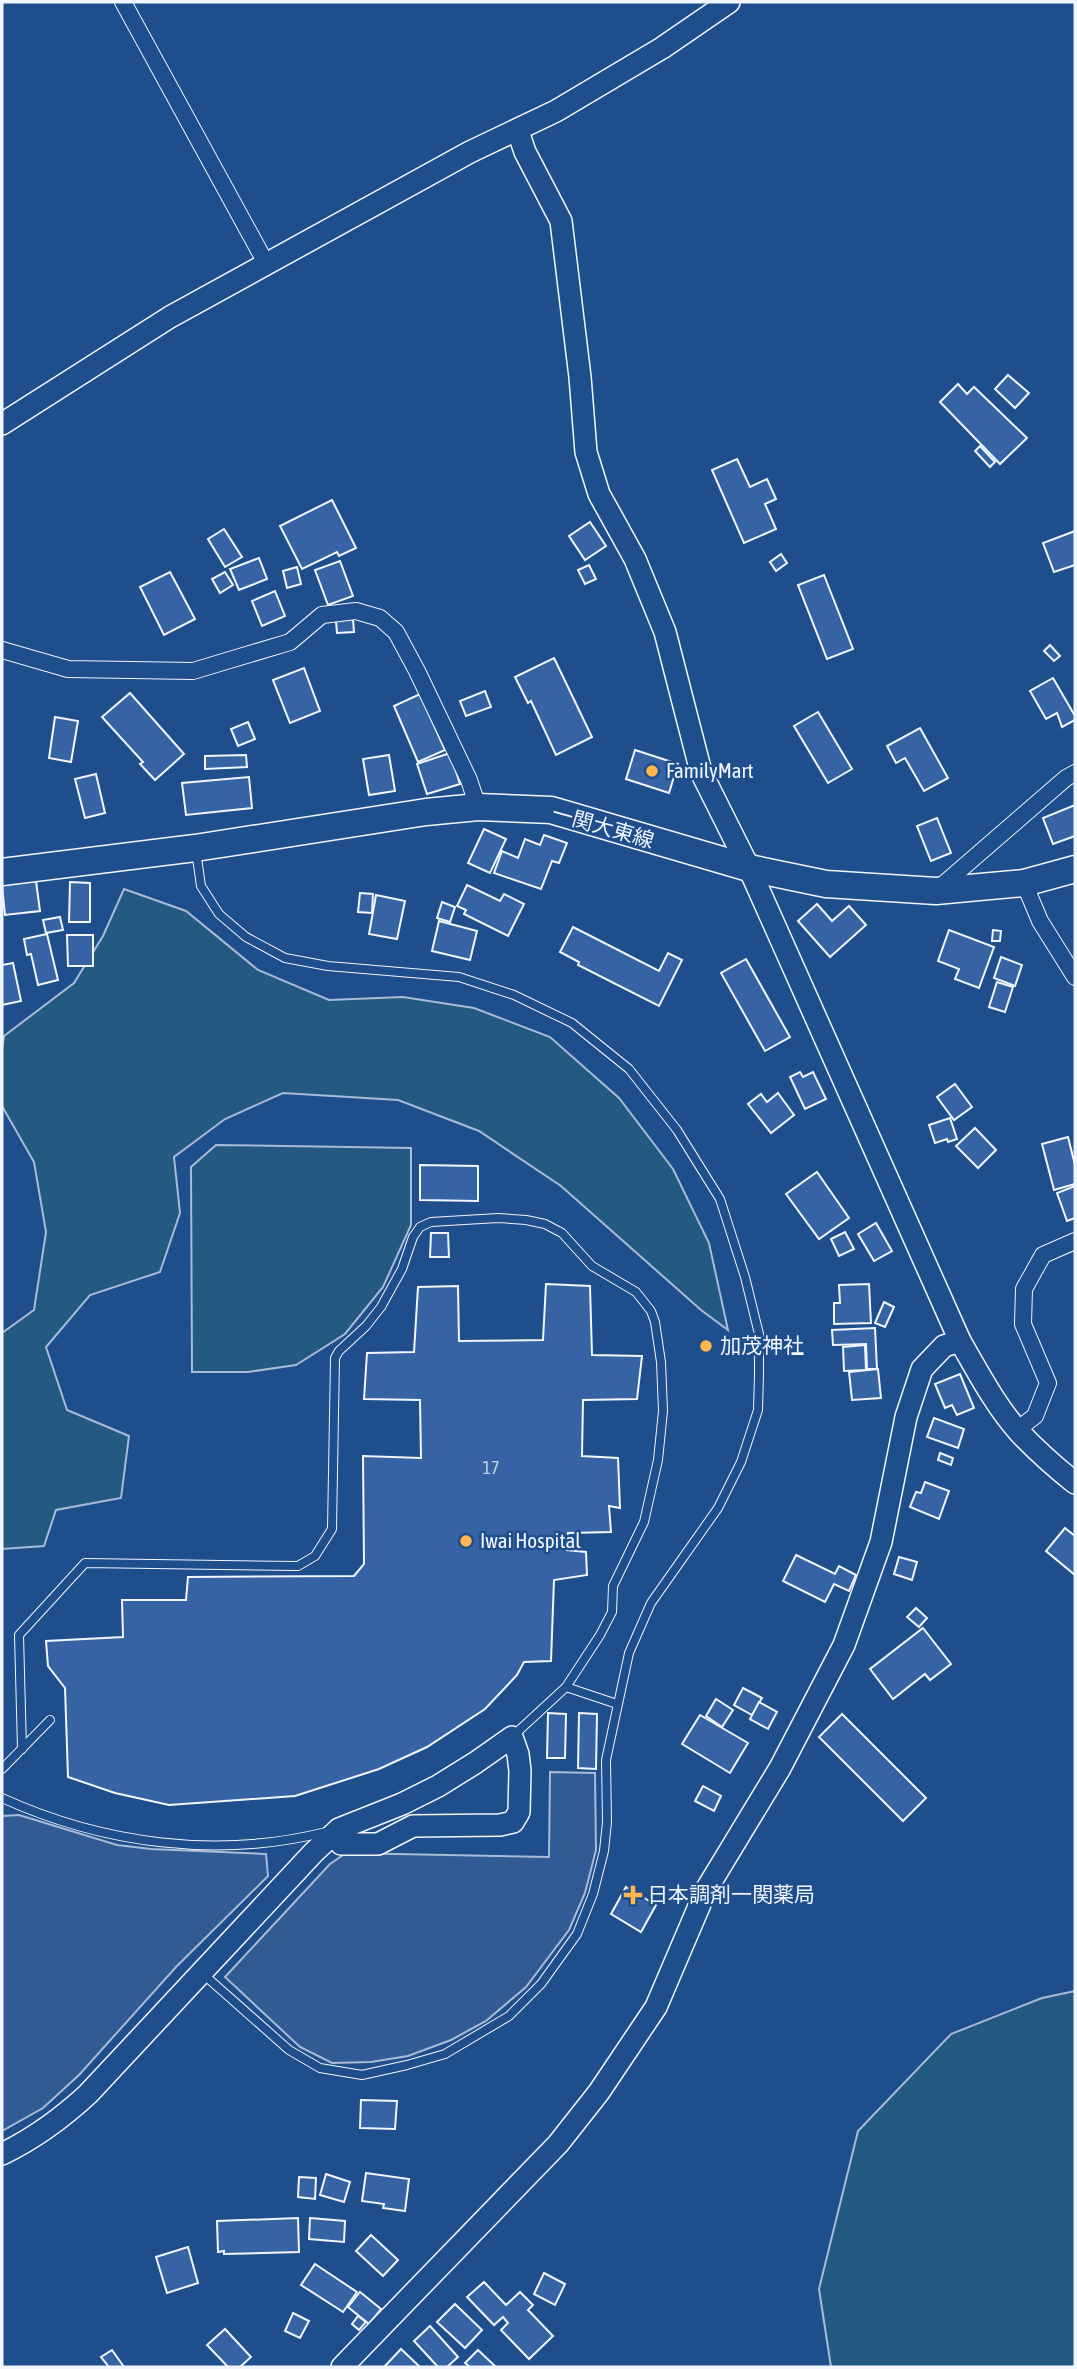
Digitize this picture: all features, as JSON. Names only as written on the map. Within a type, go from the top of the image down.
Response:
[{"type":"main road","name":"一関大東線","points":[[2,872],[195,848],[426,811],[478,807],[551,810],[749,869],[826,884],[936,891],[1024,883],[1075,869]]},
{"type":"street","points":[[123,2],[267,265]]},
{"type":"street","points":[[2,424],[170,317],[470,152],[556,111],[662,48],[729,2]]},
{"type":"street","points":[[518,131],[525,152],[561,221],[580,377],[586,452],[599,494],[635,559],[665,632],[701,772],[749,869],[960,1341],[989,1391],[1017,1430],[1047,1460],[1075,1482]]},
{"type":"street","points":[[2,650],[68,669],[193,671],[290,642],[322,615],[356,611],[380,618],[396,632],[417,671],[469,780],[478,807]]},
{"type":"street","points":[[936,891],[1066,778],[1075,774]]},
{"type":"street","points":[[1024,883],[1040,921],[1075,977]]},
{"type":"street","points":[[1017,1430],[1035,1416],[1048,1383],[1023,1325],[1024,1289],[1043,1255],[1075,1241]]},
{"type":"street","points":[[342,2367],[558,2144],[599,2092],[656,2007],[706,1890],[780,1768],[844,1645],[881,1542],[906,1417],[922,1369],[944,1346],[960,1341]]},
{"type":"street","points":[[2,2154],[33,2139],[63,2118],[88,2094],[314,1852],[339,1829],[402,1804],[438,1786],[512,1737],[520,1771],[519,1812],[513,1822],[500,1825],[413,1826],[378,1844],[341,1844],[339,1829]]},
{"type":"lane","points":[[195,848],[201,886],[219,914],[246,937],[285,958],[328,966],[459,977],[514,995],[572,1023],[629,1069],[677,1130],[720,1199],[745,1277],[759,1334],[758,1410],[741,1462],[718,1508],[651,1603],[629,1653],[607,1760],[604,1852],[593,1894],[577,1934],[541,1984],[509,2016],[445,2054],[362,2075],[320,2068],[289,2050],[202,1973]]},
{"type":"lane","points":[[22,1749],[19,1635],[85,1563],[298,1566],[306,1563],[320,1550],[332,1529],[335,1358],[381,1307],[402,1269],[413,1237],[420,1227],[431,1222],[498,1218],[545,1224],[562,1233],[592,1266],[636,1292],[644,1300],[655,1322],[661,1362],[663,1411],[658,1460],[644,1522],[613,1586],[611,1612],[600,1635],[566,1687],[512,1737]]},
{"type":"lane","points":[[566,1687],[617,1704]]},
{"type":"lane","points":[[2,1769],[50,1720]]},
{"type":"lane","points":[[2,1798],[74,1827],[140,1840],[189,1845],[236,1845],[296,1840],[339,1829]]},
{"type":"shaded area","points":[[124,889],[186,911],[258,970],[329,1000],[403,997],[474,1008],[550,1037],[619,1098],[673,1169],[709,1243],[728,1330],[701,1310],[561,1186],[479,1131],[398,1100],[283,1093],[225,1119],[174,1157],[180,1213],[160,1272],[90,1295],[46,1347],[67,1410],[129,1436],[121,1498],[56,1510],[44,1546],[2,1549],[2,1333],[34,1310],[46,1232],[34,1162],[2,1106],[4,1036],[74,983],[103,936]]},
{"type":"shaded area","points":[[216,1145],[411,1148],[411,1225],[383,1287],[345,1334],[296,1365],[248,1372],[192,1372],[191,1167]]},
{"type":"shaded area","points":[[550,1772],[595,1773],[596,1850],[585,1893],[569,1930],[526,1987],[486,2021],[451,2040],[408,2056],[371,2062],[332,2063],[300,2047],[225,1977],[330,1864],[346,1853],[549,1857]]},
{"type":"shaded area","points":[[19,1815],[117,1845],[266,1854],[268,1876],[176,1967],[79,2075],[43,2108],[2,2131],[2,1816]]},
{"type":"shaded area","points":[[1075,1991],[1075,2367],[831,2367],[819,2289],[858,2131],[951,2034],[1042,1998]]},
{"type":"building","points":[[1008,375],[1029,393],[1015,408],[995,389]]},
{"type":"building","points":[[958,384],[967,394],[974,387],[1027,438],[1000,464],[940,402]]},
{"type":"building","points":[[980,446],[995,462],[990,467],[975,451]]},
{"type":"building","points":[[737,459],[750,487],[767,479],[776,499],[765,504],[776,529],[744,543],[712,470]]},
{"type":"building","points":[[332,500],[356,548],[339,556],[337,552],[302,569],[280,526]]},
{"type":"building","points":[[590,522],[606,546],[585,560],[569,536]]},
{"type":"building","points":[[224,529],[242,557],[225,567],[208,539]]},
{"type":"building","points":[[1075,531],[1075,565],[1054,572],[1043,543]]},
{"type":"building","points":[[781,554],[787,563],[776,571],[770,562]]},
{"type":"building","points":[[259,558],[267,579],[239,590],[230,569]]},
{"type":"building","points":[[340,561],[353,596],[328,605],[315,570]]},
{"type":"building","points":[[589,565],[596,579],[585,584],[578,570]]},
{"type":"building","points":[[297,567],[301,584],[287,588],[283,571]]},
{"type":"building","points":[[170,572],[195,619],[164,635],[140,587]]},
{"type":"building","points":[[225,572],[233,585],[220,593],[212,579]]},
{"type":"building","points":[[824,575],[853,649],[827,659],[798,585]]},
{"type":"building","points":[[275,591],[285,616],[262,626],[252,601]]},
{"type":"building","points":[[353,619],[354,632],[337,633],[336,621]]},
{"type":"building","points":[[1050,645],[1060,656],[1054,661],[1044,651]]},
{"type":"building","points":[[554,658],[592,737],[556,755],[531,701],[528,703],[515,677]]},
{"type":"building","points":[[304,668],[320,711],[290,723],[273,680]]},
{"type":"building","points":[[1053,678],[1075,716],[1075,720],[1062,727],[1057,713],[1046,719],[1030,691]]},
{"type":"building","points":[[485,691],[491,707],[466,716],[460,701]]},
{"type":"building","points":[[130,693],[184,754],[155,780],[140,764],[143,762],[102,717]]},
{"type":"building","points":[[420,694],[445,750],[418,762],[394,706]]},
{"type":"building","points":[[818,712],[852,769],[828,783],[794,726]]},
{"type":"building","points":[[55,717],[78,721],[71,762],[49,758]]},
{"type":"building","points":[[248,722],[255,739],[238,746],[231,729]]},
{"type":"building","points":[[920,728],[948,778],[924,791],[905,758],[896,763],[887,746]]},
{"type":"building","name":"FamilyMart","points":[[635,750],[678,764],[669,793],[626,779]]},
{"type":"building","points":[[450,753],[460,784],[427,794],[417,764]]},
{"type":"building","points":[[246,755],[247,767],[205,769],[205,756]]},
{"type":"building","points":[[389,755],[395,791],[369,795],[363,759]]},
{"type":"building","points":[[96,774],[105,813],[85,818],[75,779]]},
{"type":"building","points":[[249,777],[252,808],[186,815],[182,783]]},
{"type":"building","points":[[1075,805],[1075,836],[1053,844],[1043,818]]},
{"type":"building","points":[[937,818],[951,853],[931,861],[917,826]]},
{"type":"building","points":[[484,829],[506,839],[490,873],[468,863]]},
{"type":"building","points":[[544,835],[567,843],[559,863],[552,861],[541,889],[494,873],[502,851],[518,858],[525,839],[540,845]]},
{"type":"building","points":[[36,881],[40,911],[5,915],[2,885]]},
{"type":"building","points":[[70,882],[90,883],[90,922],[69,922]]},
{"type":"building","points":[[467,885],[500,901],[504,894],[524,904],[508,936],[464,914],[466,910],[457,906]]},
{"type":"building","points":[[360,893],[373,894],[372,913],[358,912]]},
{"type":"building","points":[[376,895],[405,901],[397,939],[369,934]]},
{"type":"building","points":[[442,902],[455,907],[450,922],[437,918]]},
{"type":"building","points":[[817,904],[832,921],[849,906],[866,925],[830,957],[798,921]]},
{"type":"building","points":[[60,917],[63,930],[46,933],[43,920]]},
{"type":"building","points":[[439,921],[477,931],[470,960],[432,951]]},
{"type":"building","points":[[573,927],[659,971],[668,953],[682,960],[659,1006],[578,965],[579,962],[560,952]]},
{"type":"building","points":[[949,930],[994,947],[979,988],[955,979],[959,969],[938,961]]},
{"type":"building","points":[[993,930],[1001,931],[1000,941],[992,941]]},
{"type":"building","points":[[47,934],[58,980],[38,985],[31,954],[27,955],[24,939]]},
{"type":"building","points":[[67,935],[93,935],[93,966],[68,966]]},
{"type":"building","points":[[1001,957],[1022,965],[1015,986],[994,978]]},
{"type":"building","points":[[746,959],[790,1037],[765,1051],[721,973]]},
{"type":"building","points":[[13,963],[21,1001],[2,1005],[2,965]]},
{"type":"building","points":[[997,982],[1013,987],[1005,1012],[989,1007]]},
{"type":"building","points":[[800,1072],[803,1077],[813,1072],[826,1099],[805,1109],[790,1077]]},
{"type":"building","points":[[955,1084],[972,1107],[954,1120],[937,1097]]},
{"type":"building","points":[[778,1093],[794,1115],[771,1133],[748,1104],[761,1094],[767,1102]]},
{"type":"building","points":[[950,1118],[957,1139],[935,1143],[929,1125]]},
{"type":"building","points":[[975,1128],[996,1150],[978,1168],[956,1146]]},
{"type":"building","points":[[1068,1137],[1075,1165],[1075,1184],[1054,1190],[1042,1144]]},
{"type":"building","points":[[420,1165],[478,1166],[478,1201],[420,1200]]},
{"type":"building","points":[[817,1172],[849,1218],[819,1239],[786,1194]]},
{"type":"building","points":[[1075,1186],[1075,1218],[1067,1221],[1057,1193]]},
{"type":"building","points":[[876,1223],[892,1251],[874,1261],[858,1234]]},
{"type":"building","points":[[845,1232],[854,1249],[839,1256],[831,1239]]},
{"type":"building","points":[[431,1233],[448,1233],[449,1257],[430,1257]]},
{"type":"building","name":"Iwai Hospital","points":[[546,1284],[590,1286],[592,1355],[642,1356],[637,1399],[583,1400],[582,1456],[618,1458],[620,1508],[609,1506],[611,1532],[568,1533],[567,1550],[586,1552],[587,1575],[554,1580],[551,1661],[524,1662],[517,1675],[485,1709],[427,1747],[379,1769],[295,1796],[169,1805],[115,1793],[68,1777],[65,1688],[48,1666],[46,1641],[123,1637],[122,1600],[186,1600],[188,1577],[354,1576],[364,1564],[363,1456],[421,1458],[420,1400],[364,1399],[367,1353],[414,1352],[418,1287],[458,1286],[459,1341],[543,1340]]},
{"type":"building","points":[[869,1284],[871,1323],[834,1324],[834,1303],[840,1303],[839,1285]]},
{"type":"building","points":[[884,1302],[894,1307],[885,1327],[875,1323]]},
{"type":"building","points":[[875,1328],[877,1369],[867,1369],[866,1344],[833,1345],[832,1330]]},
{"type":"building","points":[[865,1345],[866,1370],[844,1371],[843,1347]]},
{"type":"building","points":[[878,1369],[881,1398],[852,1400],[849,1372]]},
{"type":"building","points":[[960,1374],[974,1408],[957,1415],[952,1405],[945,1408],[935,1384]]},
{"type":"building","points":[[934,1418],[964,1429],[958,1448],[927,1437]]},
{"type":"building","points":[[940,1453],[953,1458],[951,1465],[938,1460]]},
{"type":"building","points":[[925,1482],[949,1491],[939,1519],[910,1507],[916,1492],[921,1493]]},
{"type":"building","points":[[1065,1528],[1075,1536],[1075,1575],[1046,1551]]},
{"type":"building","points":[[796,1555],[835,1574],[839,1566],[856,1575],[849,1591],[834,1584],[825,1602],[783,1581]]},
{"type":"building","points":[[899,1557],[917,1562],[912,1580],[894,1574]]},
{"type":"building","points":[[916,1608],[927,1618],[919,1627],[907,1617]]},
{"type":"building","points":[[923,1628],[951,1664],[930,1680],[925,1674],[893,1699],[870,1669]]},
{"type":"building","points":[[743,1688],[762,1698],[752,1715],[734,1705]]},
{"type":"building","points":[[716,1699],[733,1710],[722,1727],[706,1716]]},
{"type":"building","points":[[759,1702],[777,1712],[768,1729],[750,1719]]},
{"type":"building","points":[[548,1713],[566,1714],[565,1758],[547,1758]]},
{"type":"building","points":[[579,1713],[597,1714],[596,1769],[578,1768]]},
{"type":"building","points":[[842,1714],[926,1798],[903,1821],[819,1737]]},
{"type":"building","points":[[700,1715],[748,1743],[730,1773],[682,1744]]},
{"type":"building","points":[[703,1786],[721,1796],[714,1811],[695,1801]]},
{"type":"building","points":[[626,1887],[656,1905],[641,1932],[611,1914]]},
{"type":"building","points":[[361,2100],[397,2101],[395,2129],[360,2128]]},
{"type":"building","points":[[366,2173],[409,2179],[405,2211],[362,2201]]},
{"type":"building","points":[[326,2174],[350,2182],[344,2202],[320,2195]]},
{"type":"building","points":[[299,2177],[316,2178],[315,2199],[298,2197]]},
{"type":"building","points":[[298,2218],[299,2252],[218,2252],[217,2221]]},
{"type":"building","points":[[310,2218],[345,2221],[344,2242],[309,2239]]},
{"type":"building","points":[[371,2235],[398,2260],[383,2276],[356,2251]]},
{"type":"building","points":[[188,2247],[198,2283],[167,2293],[156,2257]]},
{"type":"building","points":[[315,2264],[357,2292],[343,2312],[301,2285]]},
{"type":"building","points":[[544,2273],[565,2284],[555,2305],[534,2294]]},
{"type":"building","points":[[484,2282],[506,2305],[520,2292],[533,2305],[528,2310],[553,2336],[529,2359],[501,2330],[508,2323],[503,2317],[494,2325],[467,2297]]},
{"type":"building","points":[[360,2292],[381,2309],[369,2324],[348,2307]]},
{"type":"building","points":[[455,2304],[482,2330],[465,2348],[437,2322]]},
{"type":"building","points":[[293,2313],[309,2321],[300,2338],[285,2331]]},
{"type":"building","points":[[358,2316],[366,2322],[359,2330],[352,2324]]},
{"type":"building","points":[[430,2326],[458,2357],[447,2367],[438,2367],[414,2341]]},
{"type":"building","points":[[225,2329],[251,2357],[240,2367],[228,2367],[207,2345]]},
{"type":"building","points":[[401,2349],[420,2367],[384,2367]]},
{"type":"building","points":[[112,2350],[124,2367],[109,2367],[101,2357]]},
{"type":"building","points":[[478,2350],[496,2367],[470,2367],[465,2363]]},
{"type":"place","name":"FamilyMart","points":[[652,771]]},
{"type":"place","name":"加茂神社","points":[[706,1346]]},
{"type":"place","name":"Iwai Hospital","points":[[466,1541]]},
{"type":"place","name":"日本調剤一関薬局","points":[[633,1895]]}]
